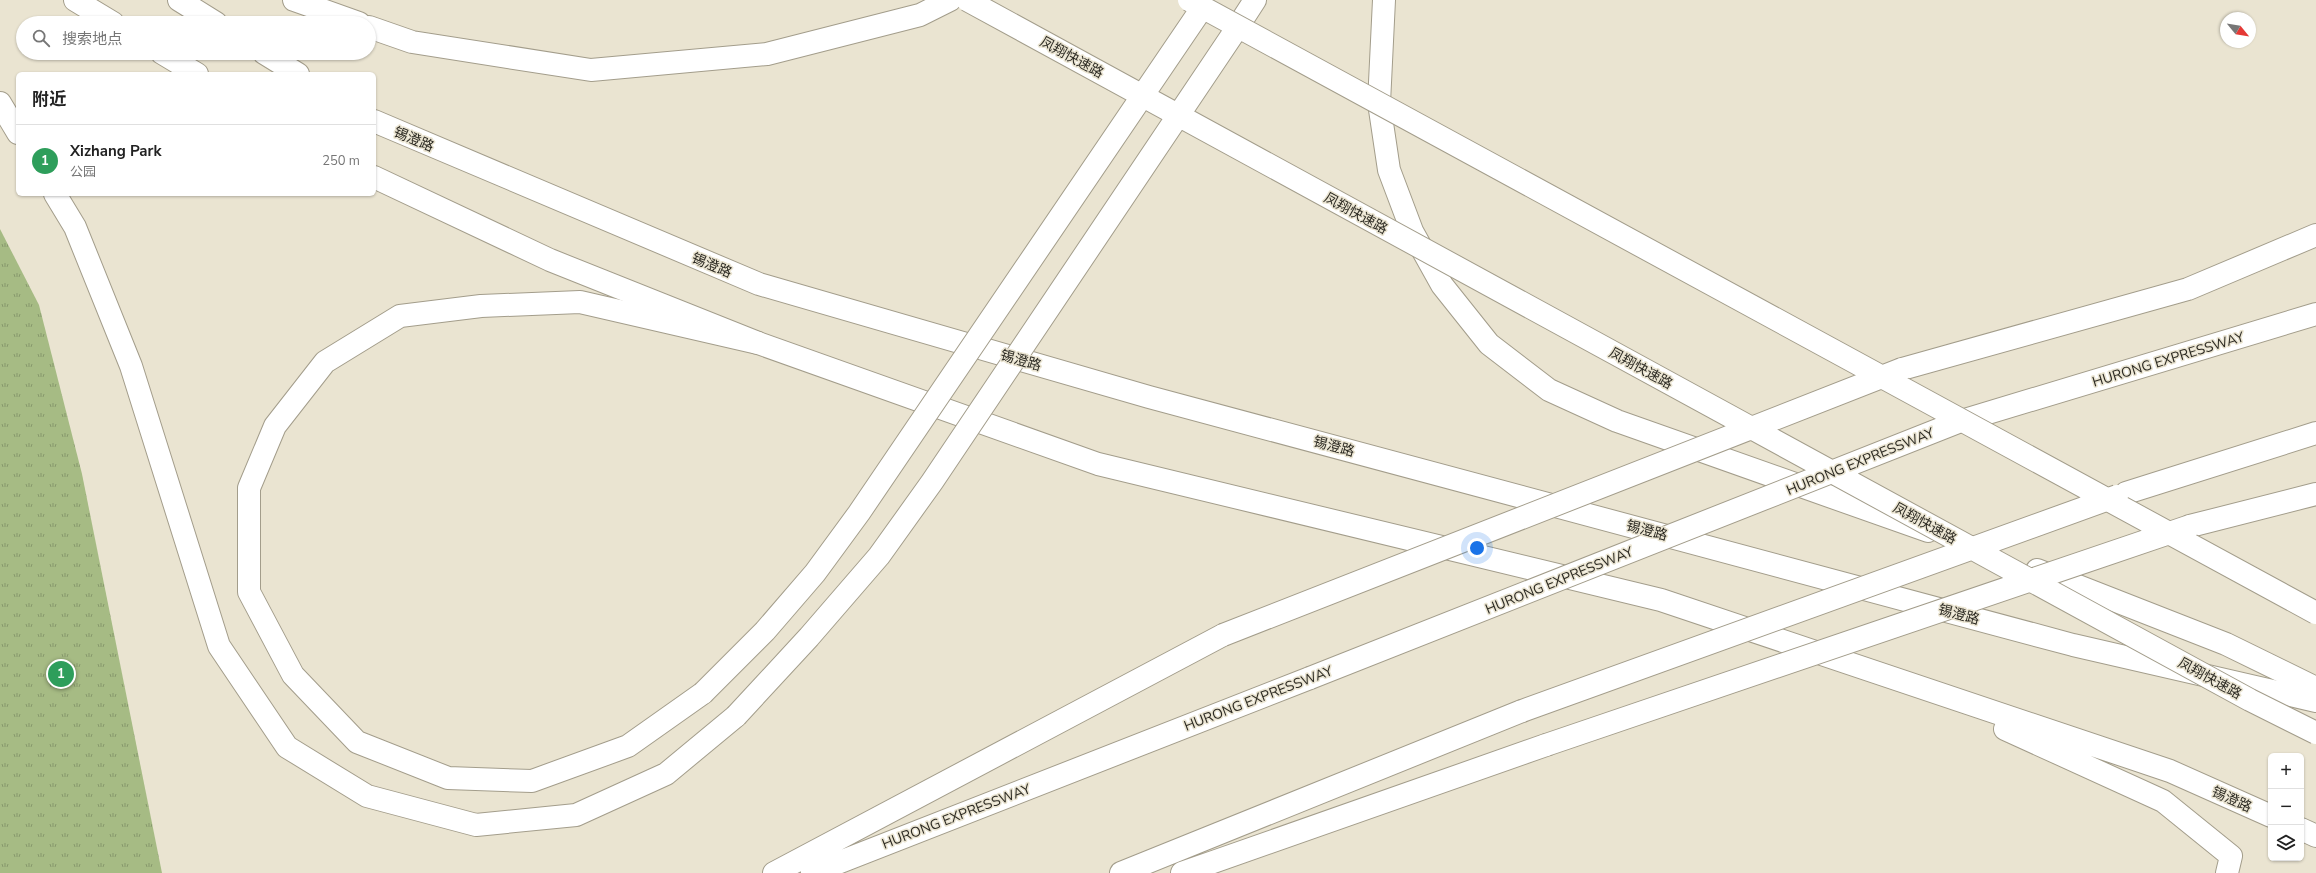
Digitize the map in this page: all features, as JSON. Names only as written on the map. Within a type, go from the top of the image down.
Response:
[{"type":"main road","points":[[75,0],[101,16]]},
{"type":"main road","points":[[179,0],[205,16]]},
{"type":"main road","points":[[294,0],[339,16]]},
{"type":"main road","points":[[376,29],[412,42],[591,70],[767,54],[920,15],[950,0]]},
{"type":"main road","name":"凤翔快速路","points":[[967,0],[2250,700],[2316,733]]},
{"type":"main road","points":[[56,196],[75,227],[131,366],[219,646],[287,747],[367,796],[476,825],[576,815],[666,774],[736,716],[809,638],[879,556],[937,476],[1255,0]]},
{"type":"main road","points":[[1384,0],[1379,103],[1389,170],[1412,231],[1442,285],[1489,344],[1549,390],[1617,421],[2073,583],[2226,644],[2316,688]]},
{"type":"main road","points":[[758,343],[580,302],[481,306],[400,316],[325,362],[275,426],[249,488],[249,592],[293,674],[357,742],[448,778],[532,781],[628,746],[703,693],[764,631],[815,573],[859,513],[1199,4],[2316,612]]},
{"type":"main road","points":[[174,60],[194,72]]},
{"type":"main road","points":[[275,60],[295,72]]},
{"type":"main road","points":[[0,103],[16,130]]},
{"type":"main road","name":"锡澄路","points":[[376,122],[759,284],[1149,396],[2057,641],[2316,701]]},
{"type":"main road","name":"锡澄路","points":[[376,178],[550,260],[758,343],[1098,464],[1661,600],[2170,771],[2268,815]]},
{"type":"main road","points":[[774,873],[1223,634],[1902,369],[2188,289],[2316,235]]},
{"type":"main road","name":"HURONG EXPRESSWAY","points":[[812,873],[1958,422],[2316,314]]},
{"type":"main road","points":[[1121,873],[1522,711],[2126,493],[2316,433]]},
{"type":"main road","points":[[1182,873],[1546,745],[2190,526],[2316,494]]},
{"type":"main road","points":[[1894,679],[2163,801],[2231,867]]},
{"type":"main road","points":[[2250,700],[2316,738]]},
{"type":"main road","points":[[2304,830],[2316,836]]},
{"type":"green space","points":[[0,229],[39,305],[82,474],[162,873],[0,873]]},
{"type":"place","name":"Xizhang Park","points":[[61,674]]}]
